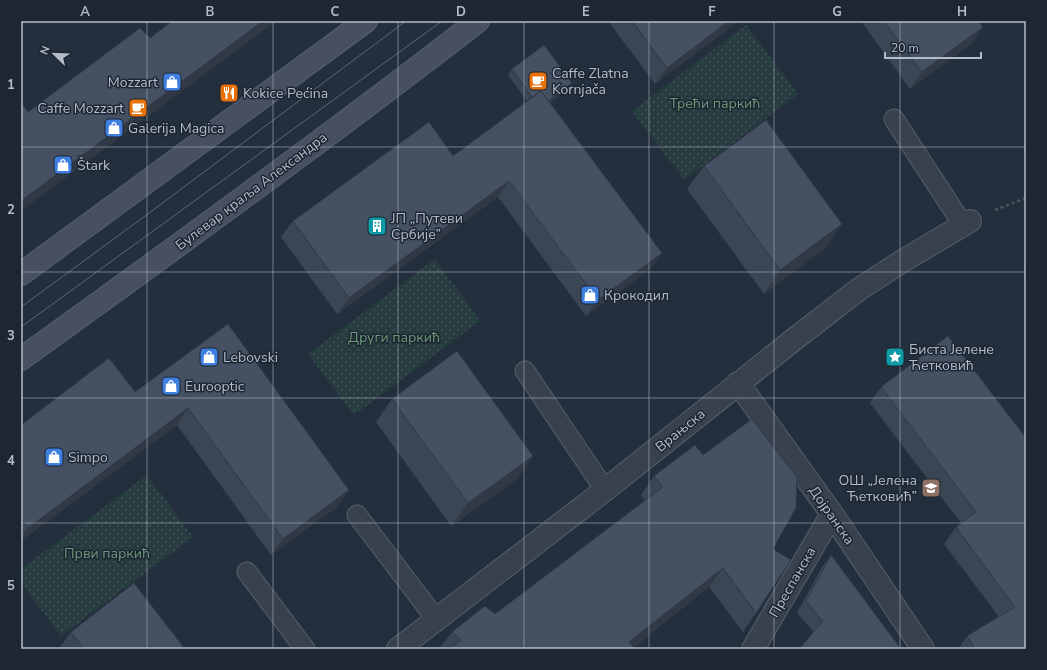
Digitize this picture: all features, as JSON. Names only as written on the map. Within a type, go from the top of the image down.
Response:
[{"type":"main road","points":[[21,274],[366,21]]},
{"type":"main road","name":"Булевар краља Александра","points":[[21,359],[167,254],[410,74],[478,21]]},
{"type":"street","name":"Врањска","points":[[398,649],[605,490],[738,383],[858,290],[966,223]]},
{"type":"street","name":"Дојранска","points":[[738,383],[832,514],[923,649]]},
{"type":"street","name":"Преспанска","points":[[753,649],[832,514]]},
{"type":"lane","points":[[894,120],[966,223]]},
{"type":"lane","points":[[525,371],[605,490]]},
{"type":"lane","points":[[357,515],[436,619]]},
{"type":"lane","points":[[247,572],[305,649]]},
{"type":"path","points":[[966,223],[1026,198]]},
{"type":"green space","name":"Трећи паркић","points":[[746,25],[798,94],[684,180],[632,111]]},
{"type":"green space","name":"Други паркић","points":[[435,259],[480,321],[354,415],[308,354]]},
{"type":"green space","name":"Први паркић","points":[[147,475],[193,537],[61,636],[21,583],[21,569]]},
{"type":"building","points":[[172,21],[263,21],[21,201],[21,102],[28,112],[140,28],[150,38]]},
{"type":"building","points":[[632,21],[729,21],[667,68]]},
{"type":"building","points":[[884,21],[978,21],[983,27],[922,72]]},
{"type":"building","name":"Caffe Zlatna Kornjača","points":[[544,45],[572,83],[548,101],[541,91],[532,97],[512,69]]},
{"type":"building","points":[[541,91],[662,253],[598,300],[509,181],[349,298],[293,221],[429,122],[453,156]]},
{"type":"building","points":[[766,120],[842,224],[780,270],[704,166]]},
{"type":"building","points":[[228,324],[349,490],[283,539],[188,408],[28,528],[21,519],[21,425],[109,358],[135,392]]},
{"type":"building","points":[[948,336],[1026,438],[1026,649],[975,649],[967,636],[1015,607],[956,527],[976,512],[881,387]]},
{"type":"building","points":[[457,351],[533,456],[468,503],[392,399]]},
{"type":"building","points":[[752,419],[797,477],[796,508],[773,549],[791,560],[756,613],[723,568],[629,642],[635,649],[449,649],[461,640],[452,632],[485,606],[495,614],[663,487],[654,476],[695,445],[703,455]]},
{"type":"building","points":[[831,555],[901,649],[799,649],[823,621],[806,601]]},
{"type":"building","points":[[134,583],[185,649],[84,649],[71,632]]},
{"type":"tram line","points":[[21,307],[406,21]]},
{"type":"tram line","points":[[21,327],[442,21]]},
{"type":"place","name":"Caffe Zlatna Kornjača","points":[[538,81]]},
{"type":"place","name":"Mozzart","points":[[172,82]]},
{"type":"place","name":"Kokice Pećina","points":[[229,93]]},
{"type":"place","name":"Caffe Mozzart","points":[[138,108]]},
{"type":"place","name":"Galerija Magica","points":[[114,128]]},
{"type":"place","name":"Štark","points":[[63,165]]},
{"type":"place","name":"ЈП „Путеви Србије”","points":[[377,226]]},
{"type":"place","name":"Крокодил","points":[[590,295]]},
{"type":"place","name":"Lebovski","points":[[209,357]]},
{"type":"place","name":"Биста Јелене Ћетковић","points":[[895,357]]},
{"type":"place","name":"Eurooptic","points":[[171,386]]},
{"type":"place","name":"Simpo","points":[[54,457]]},
{"type":"place","name":"ОШ „Јелена Ћетковић”","points":[[931,488]]}]
